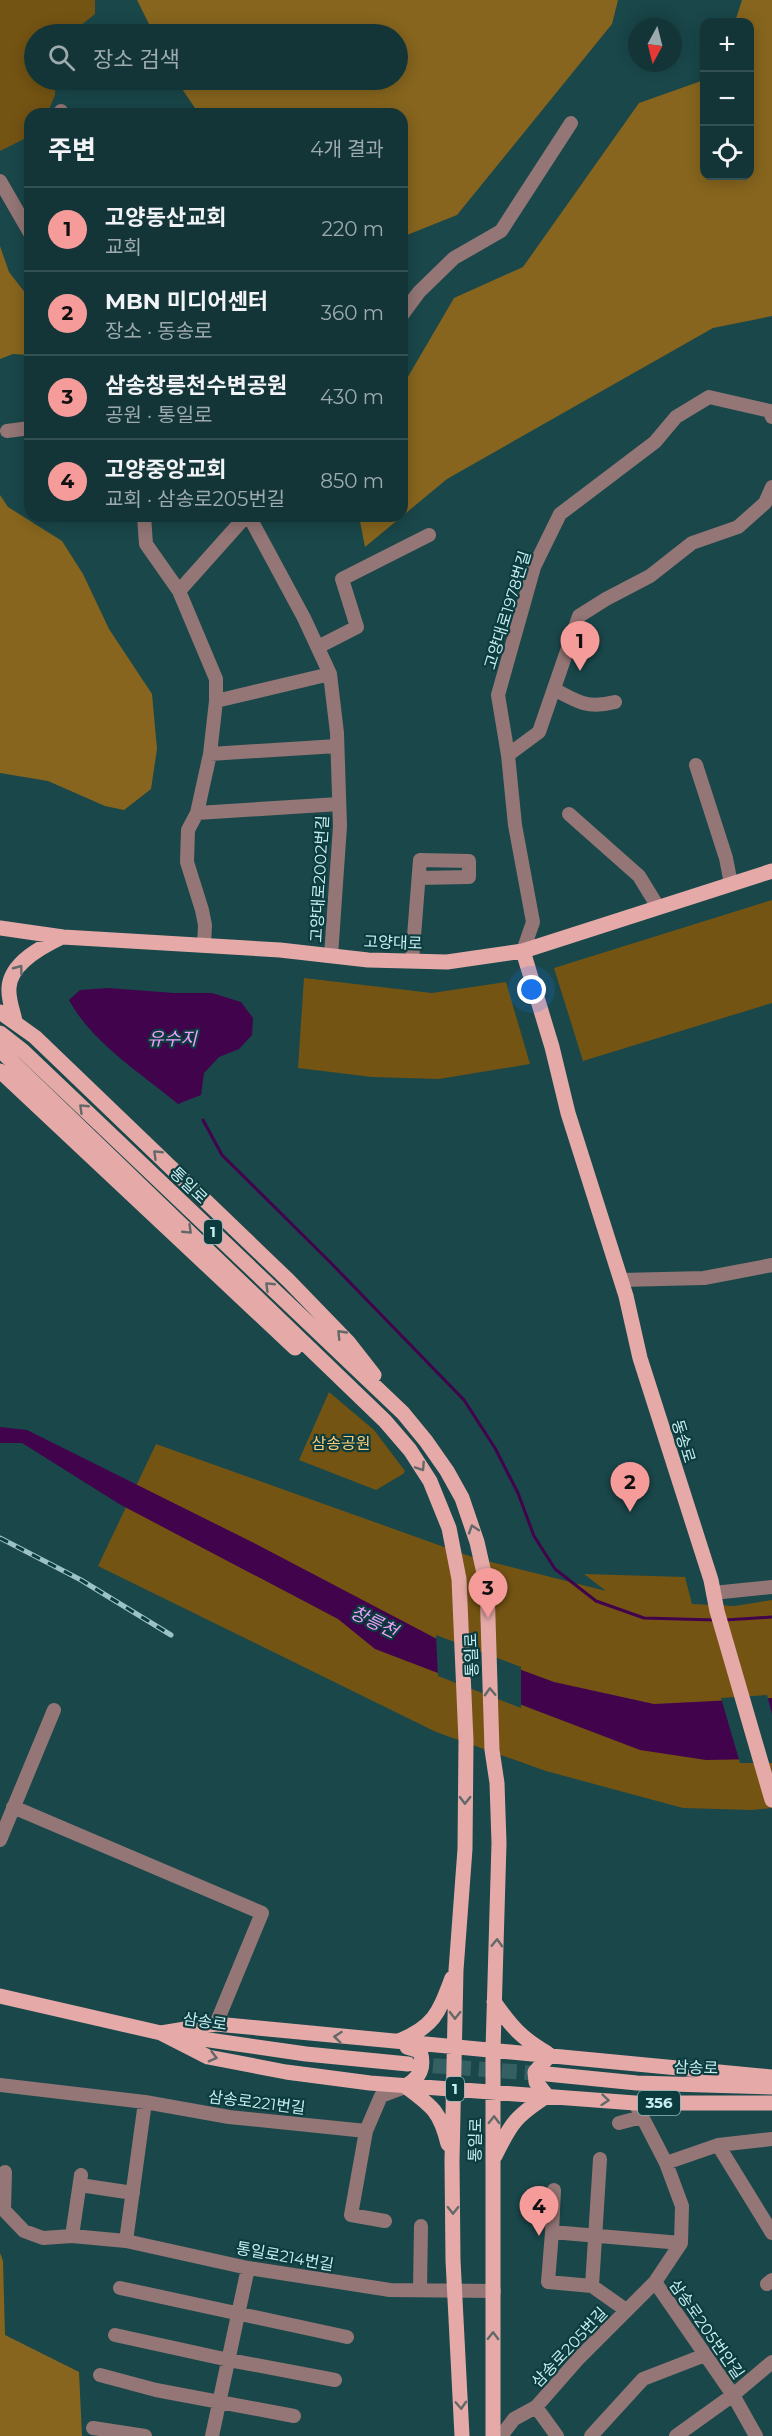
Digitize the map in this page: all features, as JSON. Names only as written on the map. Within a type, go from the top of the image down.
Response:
[{"type":"main road","name":"고양대로","points":[[0,928],[63,936],[204,945],[368,960],[447,962],[523,951],[772,871]]},
{"type":"main road","points":[[15,1021],[9,987],[12,979],[20,965],[35,950],[63,936]]},
{"type":"main road","name":"동송로","points":[[523,951],[552,1047],[568,1113],[621,1280],[640,1358],[711,1580],[717,1611],[772,1800]]},
{"type":"main road","points":[[0,1012],[35,1037],[288,1280],[350,1343],[403,1413]]},
{"type":"main road","name":"통일로","points":[[0,1033],[11,1053],[385,1421],[410,1450],[430,1481],[449,1528],[459,1579],[466,1741],[465,1849],[456,1970],[453,2161],[454,2290],[462,2436]]},
{"type":"main road","name":"통일로","points":[[11,1053],[403,1413],[431,1448],[462,1498],[477,1542],[487,1586],[492,1750],[497,1783],[499,1844],[493,2050],[493,2436]]},
{"type":"main road","points":[[0,1071],[256,1313],[385,1421]]},
{"type":"main road","points":[[396,2043],[417,2034],[429,2024],[441,2006],[456,1970]]},
{"type":"main road","name":"삼송로","points":[[0,1996],[160,2033],[306,2054],[408,2064]]},
{"type":"main road","points":[[493,2161],[509,2126],[522,2112],[546,2096],[536,2082],[535,2072],[550,2055],[515,2031],[494,2002]]},
{"type":"main road","points":[[160,2033],[216,2024],[396,2043],[420,2051],[423,2060],[421,2073],[416,2081],[405,2086]]},
{"type":"main road","points":[[160,2033],[208,2057],[286,2072],[405,2086],[432,2106],[443,2124],[453,2161]]},
{"type":"main road","name":"356","points":[[396,2043],[550,2055],[771,2079]]},
{"type":"main road","name":"삼송로","points":[[547,2074],[637,2083],[771,2079]]},
{"type":"main road","name":"356","points":[[405,2086],[546,2096],[639,2110],[772,2103]]},
{"type":"street","points":[[408,307],[419,292],[454,258],[501,231],[571,123]]},
{"type":"street","points":[[0,181],[24,223]]},
{"type":"street","name":"고양대로1978번길","points":[[523,951],[533,922],[515,825],[508,755],[498,695],[534,567],[560,514],[655,442],[676,417],[709,397],[771,412]]},
{"type":"street","points":[[7,431],[24,429]]},
{"type":"street","points":[[508,755],[539,732],[579,616],[606,598],[650,576],[693,543],[738,527],[765,503],[772,487]]},
{"type":"street","points":[[144,522],[146,544],[179,591],[216,679],[210,754],[197,813],[188,830],[187,862],[202,910],[205,925],[204,945]]},
{"type":"street","name":"고양대로2002번길","points":[[179,591],[242,522]]},
{"type":"street","name":"고양대로2002번길","points":[[250,522],[318,647],[330,674],[337,746],[340,826],[331,956]]},
{"type":"street","points":[[318,647],[357,627],[342,579],[429,535]]},
{"type":"street","points":[[216,701],[330,674]]},
{"type":"street","points":[[554,689],[582,705],[602,705],[615,702]]},
{"type":"street","points":[[210,754],[337,746]]},
{"type":"street","points":[[696,765],[726,858],[731,884]]},
{"type":"street","name":"고양대로2002번길","points":[[197,813],[339,804]]},
{"type":"street","points":[[569,814],[639,876],[658,907]]},
{"type":"street","points":[[412,961],[419,878]]},
{"type":"street","points":[[621,1280],[704,1278],[772,1265]]},
{"type":"street","points":[[713,1593],[772,1587]]},
{"type":"street","points":[[0,1840],[54,1710]]},
{"type":"street","points":[[13,1807],[262,1913],[216,2024]]},
{"type":"street","points":[[370,2082],[381,2096]]},
{"type":"street","name":"삼송로221번길","points":[[0,2085],[145,2102],[229,2117],[366,2131]]},
{"type":"street","points":[[385,2221],[351,2215],[366,2131],[381,2096],[405,2086]]},
{"type":"street","points":[[126,2241],[145,2102]]},
{"type":"street","points":[[552,2232],[681,2243],[682,2206],[666,2163],[639,2110],[619,2123]]},
{"type":"street","points":[[666,2163],[718,2145],[772,2139]]},
{"type":"street","points":[[718,2145],[772,2233]]},
{"type":"street","name":"삼송로205번길","points":[[592,2286],[600,2159]]},
{"type":"street","name":"통일로214번길","points":[[5,2172],[4,2210],[24,2231],[44,2238],[72,2236],[126,2241],[248,2268],[390,2290],[494,2291]]},
{"type":"street","points":[[72,2236],[81,2180],[133,2193]]},
{"type":"street","name":"삼송로205번길","points":[[554,2190],[548,2282],[592,2286],[626,2310]]},
{"type":"street","points":[[420,2290],[421,2226]]},
{"type":"street","name":"삼송로205번길","points":[[501,2436],[514,2420],[536,2407],[626,2310],[655,2283],[681,2243]]},
{"type":"street","points":[[212,2436],[248,2268]]},
{"type":"street","name":"삼송로205번안길","points":[[655,2283],[733,2395],[756,2436]]},
{"type":"street","points":[[120,2288],[347,2337]]},
{"type":"street","points":[[115,2335],[335,2380]]},
{"type":"street","points":[[591,2436],[643,2379],[705,2355]]},
{"type":"street","points":[[733,2395],[772,2362]]},
{"type":"street","points":[[100,2375],[156,2390],[294,2416]]},
{"type":"street","name":"삼송로205번안길","points":[[676,2436],[733,2395]]},
{"type":"street","name":"삼송로205번길","points":[[536,2407],[557,2436]]},
{"type":"street","points":[[93,2428],[145,2436]]},
{"type":"green space","points":[[0,0],[95,0],[95,14],[82,24],[24,24],[24,90],[55,90],[55,95],[50,108],[24,108],[24,139],[0,151]]},
{"type":"green space","points":[[772,900],[772,1003],[583,1061],[554,968]]},
{"type":"green space","points":[[304,978],[432,993],[506,982],[530,1064],[439,1079],[372,1077],[298,1068]]},
{"type":"green space","name":"삼송공원","points":[[329,1392],[374,1430],[405,1471],[403,1474],[376,1490],[299,1460]]},
{"type":"green space","points":[[156,1444],[475,1558],[606,1591],[584,1574],[685,1577],[692,1604],[735,1606],[772,1600],[772,1808],[752,1810],[683,1808],[546,1771],[436,1732],[98,1566]]},
{"type":"shaded area","points":[[137,0],[618,0],[612,24],[457,215],[408,235],[408,108],[195,108],[183,90],[408,90],[408,24],[149,24]]},
{"type":"shaded area","points":[[742,0],[772,0],[772,316],[713,328],[447,479],[408,511],[408,377],[454,298],[523,267],[639,103],[700,81],[700,180],[754,180],[754,18],[736,18]]},
{"type":"shaded area","points":[[0,246],[9,272],[24,291],[24,355],[13,354],[0,359]]},
{"type":"shaded area","points":[[0,495],[8,507],[24,517],[24,522],[32,522],[62,541],[83,574],[109,629],[152,694],[157,749],[151,789],[124,810],[105,806],[48,781],[0,773]]},
{"type":"shaded area","points":[[360,522],[395,522],[365,547]]},
{"type":"shaded area","points":[[0,2253],[3,2261],[5,2335],[79,2372],[82,2436],[0,2436]]},
{"type":"water","name":"유수지","points":[[108,988],[174,993],[212,993],[241,1002],[253,1018],[252,1035],[239,1049],[219,1057],[204,1073],[201,1095],[178,1104],[104,1044],[79,1016],[69,1000],[80,990]]},
{"type":"water","name":"창릉천","points":[[0,1427],[27,1430],[254,1543],[437,1639],[554,1682],[654,1704],[772,1698],[772,1759],[706,1760],[640,1750],[375,1649],[338,1619],[121,1505],[22,1443],[0,1443]]},
{"type":"pier","points":[[436,1635],[521,1667],[521,1708],[438,1676]]},
{"type":"pier","points":[[767,1695],[772,1714],[772,1763],[740,1763],[721,1698]]},
{"type":"waterway","points":[[203,1120],[222,1155],[464,1400],[495,1448],[518,1493],[534,1536],[555,1569],[596,1601],[644,1618],[715,1620]]},
{"type":"waterway","points":[[725,1620],[772,1617]]},
{"type":"tunnel","points":[[410,2064],[547,2074]]},
{"type":"railway","points":[[0,1538],[81,1580],[171,1635]]},
{"type":"place","name":"고양동산교회","points":[[580,671]]},
{"type":"place","name":"MBN 미디어센터","points":[[630,1512]]},
{"type":"place","name":"삼송창릉천수변공원","points":[[488,1618]]},
{"type":"place","name":"고양중앙교회","points":[[539,2236]]}]
